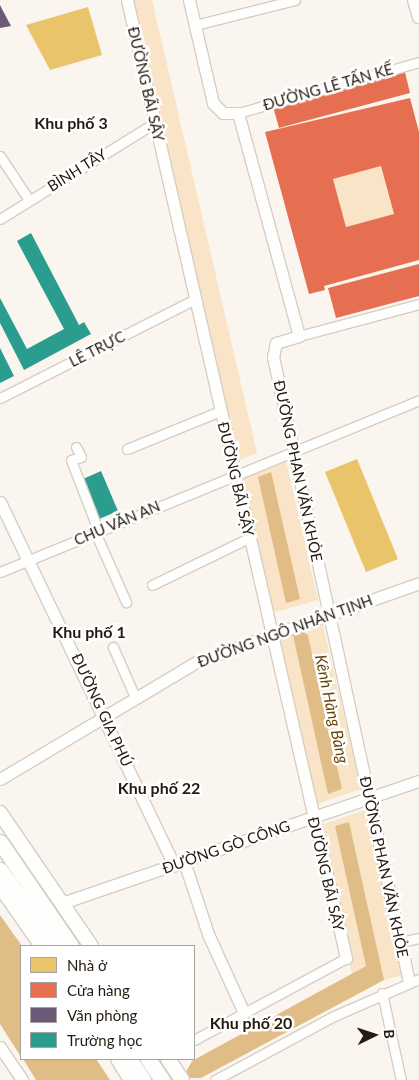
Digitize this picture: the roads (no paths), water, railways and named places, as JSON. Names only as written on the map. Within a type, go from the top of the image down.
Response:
[{"type":"highway","points":[[0,842],[70,945]]},
{"type":"highway","points":[[0,870],[53,945]]},
{"type":"highway","points":[[130,1060],[143,1080]]},
{"type":"highway","points":[[149,1060],[162,1080]]},
{"type":"main road","points":[[414,0],[419,17]]},
{"type":"main road","points":[[0,813],[90,945]]},
{"type":"main road","points":[[0,886],[41,945]]},
{"type":"main road","points":[[119,1060],[131,1080]]},
{"type":"main road","points":[[169,1060],[182,1080]]},
{"type":"street","name":"ĐƯỜNG BÃI SẬY","points":[[126,0],[346,958]]},
{"type":"street","points":[[189,0],[213,103],[223,112],[238,113],[299,336],[419,304]]},
{"type":"street","points":[[195,25],[295,0]]},
{"type":"street","name":"ĐƯỜNG LÊ TẤN KẾ","points":[[238,113],[419,62]]},
{"type":"street","name":"BÌNH TÂY","points":[[0,220],[154,123]]},
{"type":"street","points":[[0,156],[29,200]]},
{"type":"street","name":"LÊ TRỰC","points":[[0,398],[195,299]]},
{"type":"street","name":"ĐƯỜNG PHAN VĂN KHỎE","points":[[299,336],[278,342],[272,352],[400,942],[414,981]]},
{"type":"street","name":"CHU VĂN AN","points":[[0,572],[293,450],[419,400]]},
{"type":"street","points":[[127,448],[220,411]]},
{"type":"street","points":[[76,446],[81,457],[71,460],[96,531],[126,602]]},
{"type":"street","name":"ĐƯỜNG GIA PHÚ","points":[[0,502],[31,560],[105,716],[179,863],[208,934],[244,1013]]},
{"type":"street","points":[[152,585],[249,538]]},
{"type":"street","name":"ĐƯỜNG NGÔ NHÂN TỊNH","points":[[0,779],[198,661],[271,633],[419,583]]},
{"type":"street","points":[[113,646],[135,698]]},
{"type":"street","name":"ĐƯỜNG GÒ CÔNG","points":[[62,903],[419,781]]},
{"type":"street","points":[[400,942],[419,938]]},
{"type":"street","points":[[195,1039],[346,958]]},
{"type":"street","points":[[216,1080],[382,993],[414,981]]},
{"type":"street","points":[[382,993],[402,1080]]},
{"type":"street","points":[[0,1047],[22,1080]]},
{"type":"district","name":"Khu phố 3","points":[[71,123]]},
{"type":"district","name":"Khu phố 1","points":[[89,632]]},
{"type":"district","name":"Khu phố 22","points":[[159,788]]},
{"type":"district","name":"Khu phố 20","points":[[251,1023]]},
{"type":"water label","name":"Kênh Hàng Bàng","points":[[332,709]]}]
